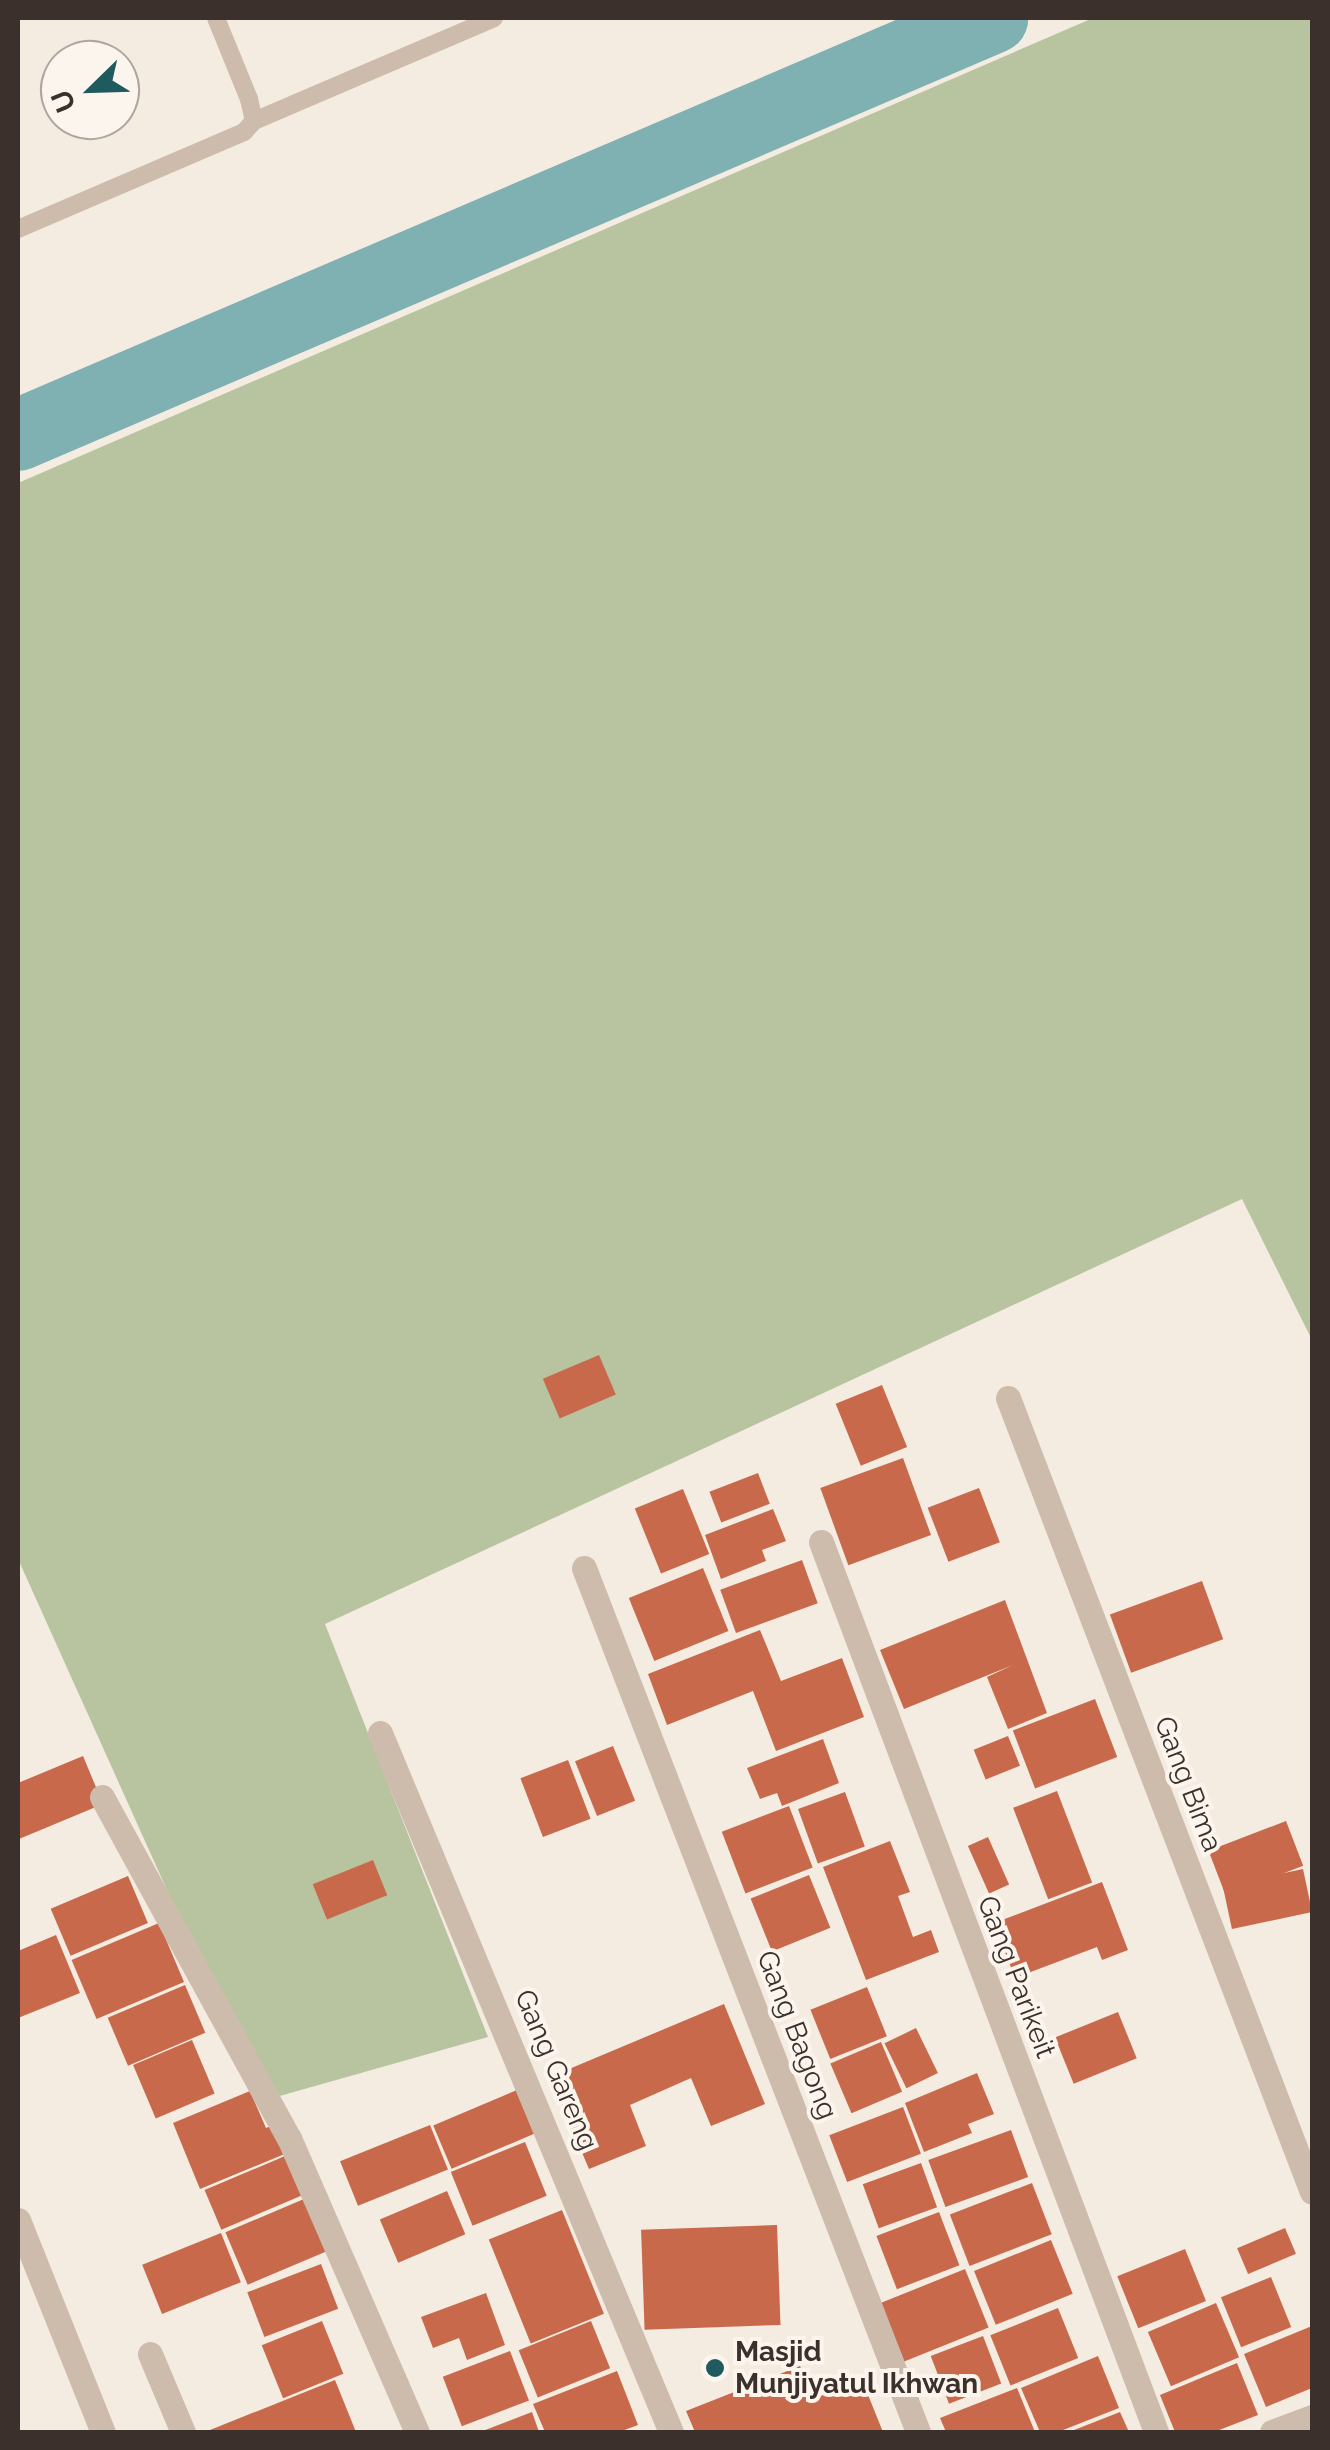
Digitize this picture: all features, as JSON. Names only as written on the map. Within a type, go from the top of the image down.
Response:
[{"type":"street","name":"Gang Bima","points":[[1008,1398],[1312,2192]]},
{"type":"street","name":"Gang Parikeit","points":[[821,1542],[1156,2432]]},
{"type":"street","name":"Gang Bagong","points":[[584,1568],[918,2432]]},
{"type":"street","name":"Gang Gareng","points":[[380,1733],[671,2432]]},
{"type":"street","points":[[102,1797],[289,2138],[417,2432]]},
{"type":"street","points":[[18,2220],[102,2432]]},
{"type":"street","points":[[150,2354],[184,2432]]},
{"type":"street","points":[[1272,2432],[1312,2418]]},
{"type":"lane","points":[[216,18],[254,121]]},
{"type":"lane","points":[[18,229],[216,146],[254,121],[494,18]]},
{"type":"green space","points":[[1093,18],[1312,18],[1312,1340],[1242,1199],[325,1624],[488,2037],[262,2101],[18,1559],[18,483]]},
{"type":"building","points":[[599,1355],[616,1395],[560,1418],[543,1379]]},
{"type":"building","points":[[882,1385],[907,1447],[861,1466],[836,1404]]},
{"type":"building","points":[[903,1458],[931,1535],[848,1565],[820,1488]]},
{"type":"building","points":[[758,1473],[770,1504],[721,1522],[709,1492]]},
{"type":"building","points":[[979,1488],[1000,1542],[948,1562],[928,1508]]},
{"type":"building","points":[[683,1489],[709,1554],[661,1573],[635,1508]]},
{"type":"building","points":[[773,1509],[786,1541],[762,1550],[766,1561],[721,1579],[705,1535]]},
{"type":"building","points":[[802,1560],[818,1603],[736,1633],[720,1590]]},
{"type":"building","points":[[703,1568],[728,1631],[654,1661],[629,1598]]},
{"type":"building","points":[[1202,1581],[1223,1639],[1131,1673],[1110,1615]]},
{"type":"building","points":[[1005,1600],[1047,1713],[1008,1729],[987,1677],[1013,1665],[904,1709],[880,1650]]},
{"type":"building","points":[[760,1630],[781,1681],[842,1658],[864,1717],[776,1751],[753,1691],[667,1725],[648,1674]]},
{"type":"building","points":[[1095,1699],[1117,1757],[1035,1788],[1013,1731]]},
{"type":"building","points":[[1008,1736],[1020,1766],[986,1780],[974,1750]]},
{"type":"building","points":[[823,1739],[839,1783],[782,1806],[777,1793],[760,1799],[747,1768]]},
{"type":"building","points":[[613,1746],[635,1801],[597,1816],[575,1761]]},
{"type":"building","points":[[83,1756],[103,1804],[19,1839],[18,1783]]},
{"type":"building","points":[[568,1760],[591,1819],[543,1837],[520,1778]]},
{"type":"building","points":[[1057,1791],[1092,1882],[1048,1899],[1013,1808]]},
{"type":"building","points":[[845,1792],[865,1847],[818,1864],[798,1809]]},
{"type":"building","points":[[789,1806],[813,1868],[745,1893],[722,1832]]},
{"type":"building","points":[[1286,1821],[1303,1866],[1226,1896],[1209,1851]]},
{"type":"building","points":[[988,1837],[1009,1885],[989,1893],[968,1846]]},
{"type":"building","points":[[890,1841],[910,1892],[898,1896],[913,1937],[931,1930],[939,1952],[866,1980],[823,1867]]},
{"type":"building","points":[[373,1860],[387,1895],[327,1920],[313,1884]]},
{"type":"building","points":[[1303,1869],[1312,1912],[1232,1929],[1223,1886]]},
{"type":"building","points":[[809,1875],[830,1928],[772,1951],[751,1899]]},
{"type":"building","points":[[128,1876],[148,1923],[71,1956],[51,1909]]},
{"type":"building","points":[[1102,1882],[1128,1950],[1102,1960],[1097,1947],[1015,1978],[994,1923]]},
{"type":"building","points":[[159,1923],[184,1982],[97,2019],[72,1960]]},
{"type":"building","points":[[56,1935],[80,1993],[18,2018],[18,1951]]},
{"type":"building","points":[[185,1985],[205,2033],[128,2066],[108,2018]]},
{"type":"building","points":[[867,1987],[887,2036],[830,2059],[810,2010]]},
{"type":"building","points":[[724,2004],[765,2104],[711,2126],[691,2078],[630,2105],[646,2146],[589,2169],[550,2077]]},
{"type":"building","points":[[1118,2012],[1137,2058],[1074,2084],[1055,2037]]},
{"type":"building","points":[[916,2028],[938,2073],[906,2088],[885,2043]]},
{"type":"building","points":[[192,2040],[215,2093],[156,2118],[133,2065]]},
{"type":"building","points":[[881,2042],[902,2092],[851,2113],[830,2063]]},
{"type":"building","points":[[977,2073],[994,2114],[968,2124],[972,2133],[924,2152],[905,2103]]},
{"type":"building","points":[[517,2090],[535,2133],[452,2169],[433,2126]]},
{"type":"building","points":[[250,2091],[266,2128],[276,2124],[287,2153],[200,2189],[173,2123]]},
{"type":"building","points":[[903,2107],[921,2154],[847,2182],[829,2135]]},
{"type":"building","points":[[430,2125],[448,2170],[358,2206],[340,2161]]},
{"type":"building","points":[[1011,2130],[1028,2177],[945,2207],[928,2160]]},
{"type":"building","points":[[525,2142],[547,2196],[473,2226],[451,2172]]},
{"type":"building","points":[[292,2153],[309,2193],[221,2230],[205,2190]]},
{"type":"building","points":[[921,2163],[937,2207],[879,2228],[863,2184]]},
{"type":"building","points":[[1032,2183],[1052,2234],[970,2266],[950,2215]]},
{"type":"building","points":[[447,2191],[465,2234],[398,2263],[380,2220]]},
{"type":"building","points":[[311,2196],[333,2248],[248,2285],[225,2232]]},
{"type":"building","points":[[562,2210],[604,2314],[531,2343],[489,2240]]},
{"type":"building","points":[[939,2212],[959,2265],[897,2289],[876,2236]]},
{"type":"building","points":[[777,2225],[780,2325],[645,2330],[641,2230]]},
{"type":"building","points":[[1285,2228],[1296,2254],[1248,2274],[1237,2248]]},
{"type":"building","points":[[221,2233],[241,2282],[162,2314],[142,2265]]},
{"type":"building","points":[[1051,2240],[1073,2294],[996,2325],[974,2271]]},
{"type":"building","points":[[1185,2249],[1206,2301],[1138,2328],[1117,2276]]},
{"type":"building","points":[[321,2264],[338,2309],[264,2337],[247,2292]]},
{"type":"building","points":[[965,2269],[989,2327],[904,2362],[881,2303]]},
{"type":"building","points":[[1271,2277],[1291,2327],[1241,2347],[1221,2297]]},
{"type":"building","points":[[486,2293],[505,2345],[467,2360],[459,2338],[433,2348],[421,2317]]},
{"type":"building","points":[[1216,2303],[1239,2357],[1171,2386],[1148,2332]]},
{"type":"building","points":[[1058,2308],[1078,2358],[1011,2385],[990,2335]]},
{"type":"building","points":[[322,2321],[343,2374],[283,2398],[262,2345]]},
{"type":"building","points":[[591,2321],[610,2368],[538,2398],[519,2350]]},
{"type":"building","points":[[1312,2326],[1312,2388],[1266,2407],[1244,2354]]},
{"type":"building","points":[[983,2336],[1001,2384],[949,2404],[931,2356]]},
{"type":"building","points":[[510,2351],[529,2400],[462,2426],[443,2377]]},
{"type":"building","points":[[1098,2356],[1119,2408],[1058,2432],[1040,2432],[1021,2388]]},
{"type":"building","points":[[1237,2363],[1258,2415],[1214,2432],[1175,2432],[1160,2395]]},
{"type":"building","points":[[800,2366],[813,2399],[862,2380],[883,2432],[695,2432],[686,2411]]},
{"type":"building","points":[[617,2371],[638,2425],[619,2432],[545,2432],[533,2404]]},
{"type":"building","points":[[335,2380],[356,2432],[205,2432]]},
{"type":"building","points":[[1017,2388],[1035,2432],[946,2432],[940,2418]]},
{"type":"building","points":[[532,2412],[539,2432],[480,2432]]},
{"type":"building","points":[[1120,2412],[1129,2432],[1069,2432]]},
{"type":"waterway","points":[[18,435],[992,18]]},
{"type":"place","name":"Masjid Munjiyatul Ikhwan","points":[[715,2368]]}]
